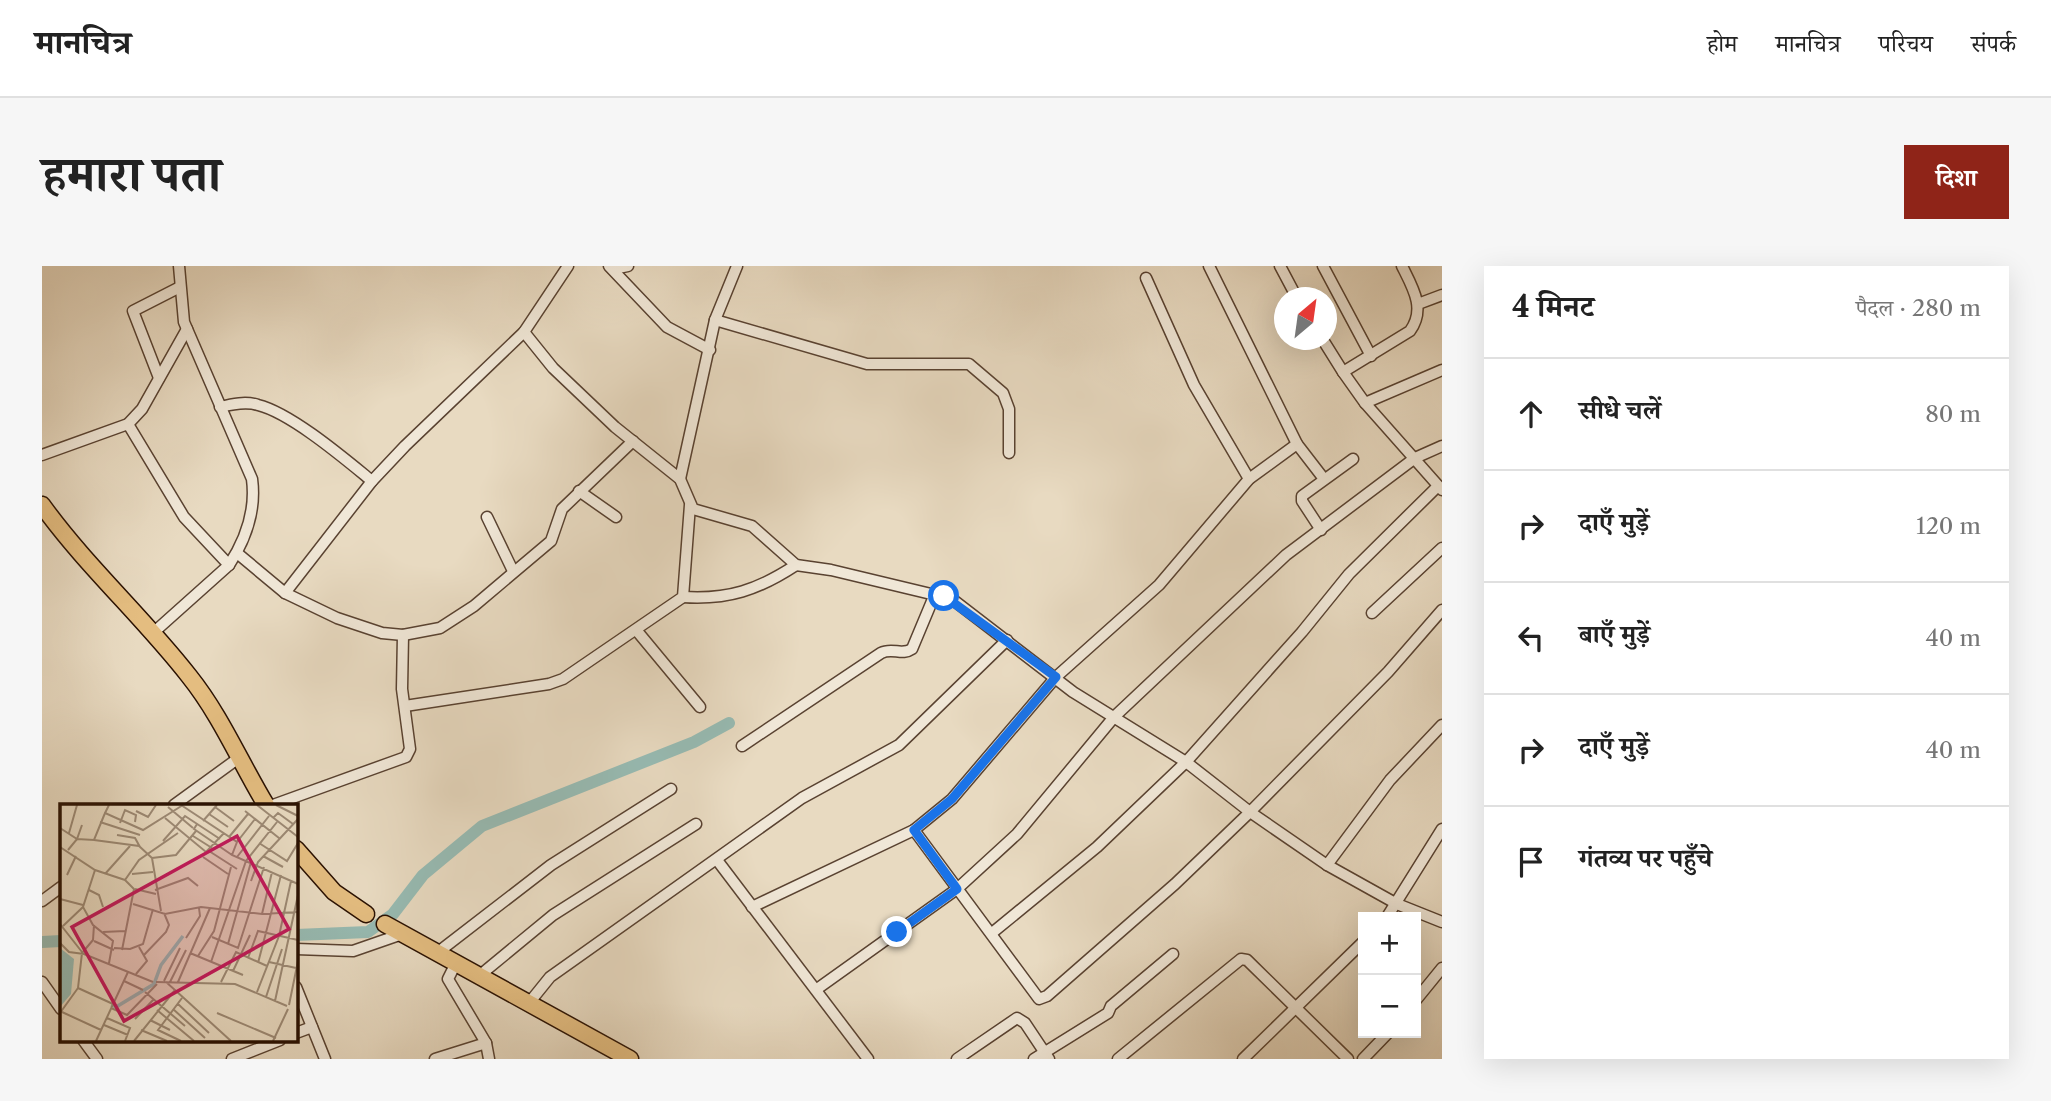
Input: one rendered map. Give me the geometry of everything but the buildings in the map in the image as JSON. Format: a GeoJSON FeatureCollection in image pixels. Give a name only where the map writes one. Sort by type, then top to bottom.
{"type":"FeatureCollection","features":[{"type":"Feature","properties":{"kind":"highway"},"geometry":{"type":"LineString","coordinates":[[42,505],[90,564],[153,633],[211,705],[265,804]]}},
{"type":"Feature","properties":{"kind":"highway"},"geometry":{"type":"LineString","coordinates":[[298,851],[334,892],[366,914]]}},
{"type":"Feature","properties":{"kind":"highway"},"geometry":{"type":"LineString","coordinates":[[385,924],[630,1059]]}},
{"type":"Feature","properties":{"kind":"street"},"geometry":{"type":"LineString","coordinates":[[153,633],[229,565],[237,553],[255,500],[252,479],[187,329],[179,266]]}},
{"type":"Feature","properties":{"kind":"street"},"geometry":{"type":"LineString","coordinates":[[285,593],[372,481],[524,332],[568,266]]}},
{"type":"Feature","properties":{"kind":"street"},"geometry":{"type":"LineString","coordinates":[[611,268],[628,266]]}},
{"type":"Feature","properties":{"kind":"street"},"geometry":{"type":"LineString","coordinates":[[680,479],[715,320],[737,266]]}},
{"type":"Feature","properties":{"kind":"street"},"geometry":{"type":"LineString","coordinates":[[1209,266],[1297,444],[1324,479]]}},
{"type":"Feature","properties":{"kind":"street"},"geometry":{"type":"LineString","coordinates":[[1280,266],[1291,287]]}},
{"type":"Feature","properties":{"kind":"street"},"geometry":{"type":"LineString","coordinates":[[1323,266],[1371,356]]}},
{"type":"Feature","properties":{"kind":"street"},"geometry":{"type":"LineString","coordinates":[[1343,372],[1410,331],[1417,321],[1419,304],[1402,266]]}},
{"type":"Feature","properties":{"kind":"street"},"geometry":{"type":"LineString","coordinates":[[611,268],[667,327],[710,350]]}},
{"type":"Feature","properties":{"kind":"street"},"geometry":{"type":"LineString","coordinates":[[1146,278],[1194,385],[1249,479]]}},
{"type":"Feature","properties":{"kind":"street"},"geometry":{"type":"LineString","coordinates":[[159,378],[133,311],[180,287]]}},
{"type":"Feature","properties":{"kind":"street"},"geometry":{"type":"LineString","coordinates":[[1419,304],[1442,295]]}},
{"type":"Feature","properties":{"kind":"street"},"geometry":{"type":"LineString","coordinates":[[715,320],[867,364],[969,364],[994,382],[1003,393],[1009,409],[1009,453]]}},
{"type":"Feature","properties":{"kind":"street"},"geometry":{"type":"LineString","coordinates":[[42,455],[128,424],[142,409],[187,329]]}},
{"type":"Feature","properties":{"kind":"street"},"geometry":{"type":"LineString","coordinates":[[524,332],[553,368],[633,441],[680,479],[690,505],[683,597]]}},
{"type":"Feature","properties":{"kind":"street"},"geometry":{"type":"LineString","coordinates":[[992,933],[1097,847],[1186,762],[1302,632],[1349,574],[1440,488],[1365,403],[1329,350]]}},
{"type":"Feature","properties":{"kind":"street"},"geometry":{"type":"LineString","coordinates":[[1365,403],[1442,370]]}},
{"type":"Feature","properties":{"kind":"street"},"geometry":{"type":"LineString","coordinates":[[220,407],[235,403],[259,405],[342,456],[372,481]]}},
{"type":"Feature","properties":{"kind":"street"},"geometry":{"type":"LineString","coordinates":[[128,424],[184,517],[229,565]]}},
{"type":"Feature","properties":{"kind":"street"},"geometry":{"type":"LineString","coordinates":[[237,553],[285,593],[337,618],[382,633],[403,635],[440,628],[474,606],[551,541],[562,509],[633,441]]}},
{"type":"Feature","properties":{"kind":"street"},"geometry":{"type":"LineString","coordinates":[[752,907],[914,830],[952,799],[1056,677],[1159,585],[1249,479],[1297,444]]}},
{"type":"Feature","properties":{"kind":"street"},"geometry":{"type":"LineString","coordinates":[[817,989],[957,889],[1017,834],[1114,717],[1286,555],[1415,458],[1442,446]]}},
{"type":"Feature","properties":{"kind":"street"},"geometry":{"type":"LineString","coordinates":[[1321,530],[1302,501],[1302,496],[1353,459]]}},
{"type":"Feature","properties":{"kind":"street"},"geometry":{"type":"LineString","coordinates":[[579,492],[616,517]]}},
{"type":"Feature","properties":{"kind":"street"},"geometry":{"type":"LineString","coordinates":[[690,505],[699,512],[740,520],[752,526],[796,565],[831,570],[952,599],[1056,677],[1186,762],[1250,812],[1327,865],[1397,904],[1442,922]]}},
{"type":"Feature","properties":{"kind":"street"},"geometry":{"type":"LineString","coordinates":[[487,517],[513,571]]}},
{"type":"Feature","properties":{"kind":"street"},"geometry":{"type":"LineString","coordinates":[[1372,613],[1442,548]]}},
{"type":"Feature","properties":{"kind":"street"},"geometry":{"type":"LineString","coordinates":[[405,706],[549,684],[580,669],[683,597],[716,599],[741,594],[796,565]]}},
{"type":"Feature","properties":{"kind":"street"},"geometry":{"type":"LineString","coordinates":[[743,746],[881,653],[890,649],[903,652],[912,649],[935,594]]}},
{"type":"Feature","properties":{"kind":"street"},"geometry":{"type":"LineString","coordinates":[[914,830],[1039,999],[1047,996],[1175,884],[1250,812],[1388,672],[1442,610]]}},
{"type":"Feature","properties":{"kind":"street"},"geometry":{"type":"LineString","coordinates":[[637,631],[700,707]]}},
{"type":"Feature","properties":{"kind":"street"},"geometry":{"type":"LineString","coordinates":[[276,804],[400,761],[410,749],[405,706],[403,635]]}},
{"type":"Feature","properties":{"kind":"street"},"geometry":{"type":"LineString","coordinates":[[529,1003],[550,977],[802,798],[899,745],[1007,640]]}},
{"type":"Feature","properties":{"kind":"street"},"geometry":{"type":"LineString","coordinates":[[1327,865],[1390,780],[1442,725]]}},
{"type":"Feature","properties":{"kind":"street"},"geometry":{"type":"LineString","coordinates":[[181,803],[240,757]]}},
{"type":"Feature","properties":{"kind":"street"},"geometry":{"type":"LineString","coordinates":[[437,953],[551,864],[671,789]]}},
{"type":"Feature","properties":{"kind":"street"},"geometry":{"type":"LineString","coordinates":[[479,976],[553,915],[696,824]]}},
{"type":"Feature","properties":{"kind":"street"},"geometry":{"type":"LineString","coordinates":[[1391,912],[1442,829]]}},
{"type":"Feature","properties":{"kind":"street"},"geometry":{"type":"LineString","coordinates":[[717,860],[868,1059]]}},
{"type":"Feature","properties":{"kind":"street"},"geometry":{"type":"LineString","coordinates":[[42,901],[60,888]]}},
{"type":"Feature","properties":{"kind":"street"},"geometry":{"type":"LineString","coordinates":[[298,949],[354,951],[403,934]]}},
{"type":"Feature","properties":{"kind":"street"},"geometry":{"type":"LineString","coordinates":[[1243,1059],[1358,947]]}},
{"type":"Feature","properties":{"kind":"street"},"geometry":{"type":"LineString","coordinates":[[1034,1059],[1047,1055],[1108,1013],[1111,1006],[1174,954]]}},
{"type":"Feature","properties":{"kind":"street"},"geometry":{"type":"LineString","coordinates":[[1118,1059],[1241,959],[1247,960],[1348,1059]]}},
{"type":"Feature","properties":{"kind":"street"},"geometry":{"type":"LineString","coordinates":[[456,963],[449,979],[486,1043],[489,1059]]}},
{"type":"Feature","properties":{"kind":"street"},"geometry":{"type":"LineString","coordinates":[[1421,994],[1442,968]]}},
{"type":"Feature","properties":{"kind":"street"},"geometry":{"type":"LineString","coordinates":[[42,982],[60,1008]]}},
{"type":"Feature","properties":{"kind":"street"},"geometry":{"type":"LineString","coordinates":[[298,992],[325,1059]]}},
{"type":"Feature","properties":{"kind":"street"},"geometry":{"type":"LineString","coordinates":[[957,1059],[1017,1018],[1025,1023],[1047,1055]]}},
{"type":"Feature","properties":{"kind":"street"},"geometry":{"type":"LineString","coordinates":[[298,1032],[312,1027]]}},
{"type":"Feature","properties":{"kind":"street"},"geometry":{"type":"LineString","coordinates":[[1363,1059],[1383,1038]]}},
{"type":"Feature","properties":{"kind":"street"},"geometry":{"type":"LineString","coordinates":[[84,1042],[97,1059]]}},
{"type":"Feature","properties":{"kind":"street"},"geometry":{"type":"LineString","coordinates":[[232,1059],[275,1042]]}},
{"type":"Feature","properties":{"kind":"street"},"geometry":{"type":"LineString","coordinates":[[435,1059],[486,1043]]}},
{"type":"Feature","properties":{"kind":"waterway"},"geometry":{"type":"LineString","coordinates":[[298,935],[368,932],[393,914],[423,875],[482,826],[694,742],[729,723]]}},
{"type":"Feature","properties":{"kind":"waterway"},"geometry":{"type":"LineString","coordinates":[[42,942],[60,941]]}},
{"type":"Feature","properties":{"kind":"route"},"geometry":{"type":"LineString","coordinates":[[897,932],[957,889],[914,830],[952,799],[1056,677],[952,599],[944,596]]}}]}
